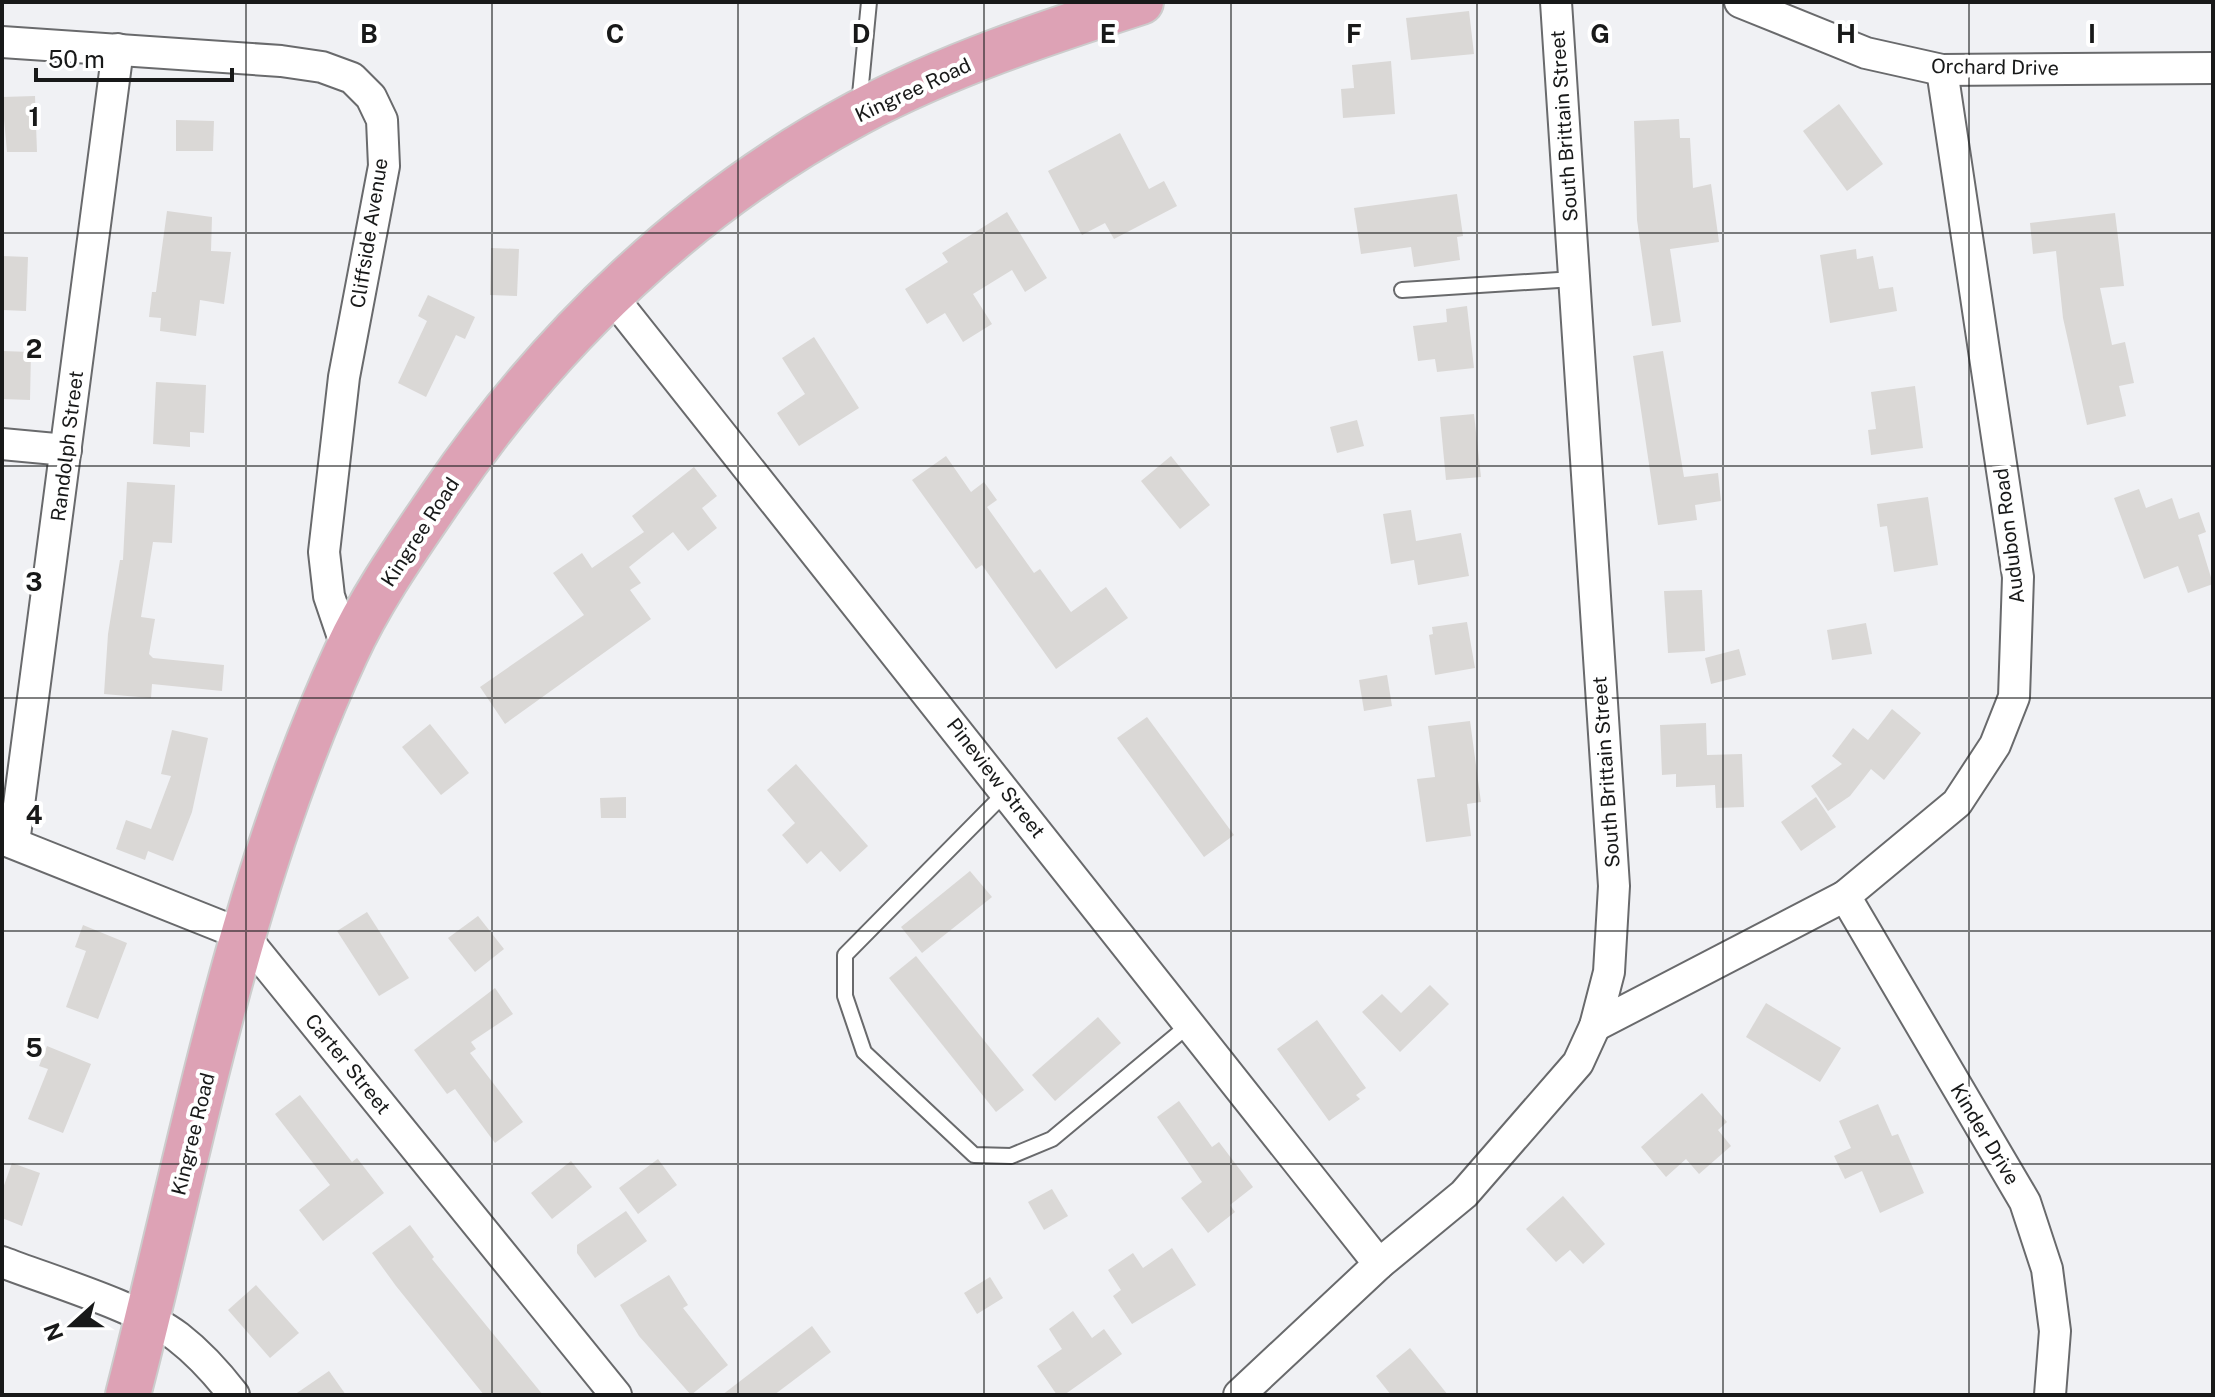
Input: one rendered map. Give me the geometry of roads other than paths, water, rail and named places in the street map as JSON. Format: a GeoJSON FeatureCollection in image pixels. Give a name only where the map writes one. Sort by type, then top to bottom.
{"type":"FeatureCollection","features":[{"type":"Feature","properties":{"kind":"main road","name":"Kingree Road"},"geometry":{"type":"LineString","coordinates":[[128,1395],[243,935],[300,764],[347,649],[410,544],[514,397],[610,294],[709,210],[859,113],[1016,42],[1141,2]]}},
{"type":"Feature","properties":{"kind":"street","name":"South Brittain Street"},"geometry":{"type":"LineString","coordinates":[[1239,1395],[1379,1264],[1464,1194],[1578,1063],[1595,1026],[1609,972],[1614,886],[1556,2]]}},
{"type":"Feature","properties":{"kind":"street","name":"Orchard Drive"},"geometry":{"type":"LineString","coordinates":[[1740,2],[1866,53],[1942,70],[2213,68]]}},
{"type":"Feature","properties":{"kind":"street","name":"Cliffside Avenue"},"geometry":{"type":"LineString","coordinates":[[2,42],[322,67],[352,78],[371,97],[382,120],[384,166],[344,377],[324,552],[329,596],[347,649]]}},
{"type":"Feature","properties":{"kind":"street","name":"Randolph Street"},"geometry":{"type":"LineString","coordinates":[[8,841],[66,450],[118,49]]}},
{"type":"Feature","properties":{"kind":"street","name":"Audubon Road"},"geometry":{"type":"LineString","coordinates":[[1595,1026],[1845,896],[1957,803],[1995,745],[2014,697],[2018,577],[1942,70]]}},
{"type":"Feature","properties":{"kind":"street","name":"Pineview Street"},"geometry":{"type":"LineString","coordinates":[[610,294],[1379,1264]]}},
{"type":"Feature","properties":{"kind":"street"},"geometry":{"type":"LineString","coordinates":[[2,444],[66,450]]}},
{"type":"Feature","properties":{"kind":"street","name":"Carter Street"},"geometry":{"type":"LineString","coordinates":[[8,841],[243,935],[616,1395]]}},
{"type":"Feature","properties":{"kind":"street","name":"Kinder Drive"},"geometry":{"type":"LineString","coordinates":[[1845,896],[2025,1202],[2047,1269],[2053,1315],[2050,1395]]}},
{"type":"Feature","properties":{"kind":"street"},"geometry":{"type":"LineString","coordinates":[[2,1262],[147,1319],[176,1335],[208,1362],[234,1395]]}},
{"type":"Feature","properties":{"kind":"lane"},"geometry":{"type":"LineString","coordinates":[[859,113],[869,2]]}},
{"type":"Feature","properties":{"kind":"lane"},"geometry":{"type":"LineString","coordinates":[[1402,290],[1574,279]]}},
{"type":"Feature","properties":{"kind":"lane"},"geometry":{"type":"LineString","coordinates":[[1007,791],[845,955],[845,996],[864,1052],[974,1155],[1011,1156],[1052,1139],[1190,1024]]}}]}
